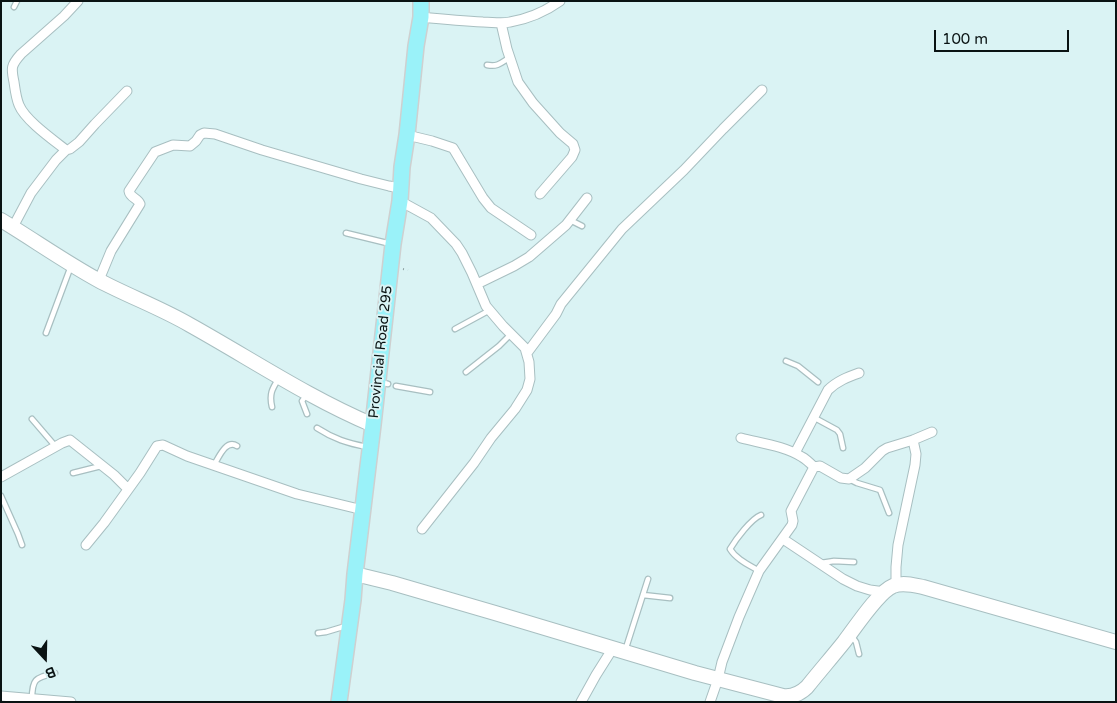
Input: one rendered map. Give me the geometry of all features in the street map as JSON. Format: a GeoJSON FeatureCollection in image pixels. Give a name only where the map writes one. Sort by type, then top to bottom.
{"type":"FeatureCollection","features":[{"type":"Feature","properties":{"kind":"main road","name":"Provincial Road 295"},"geometry":{"type":"LineString","coordinates":[[340,702],[373,425],[383,383],[392,244],[400,194],[416,46],[421,17],[421,1]]}},
{"type":"Feature","properties":{"kind":"street"},"geometry":{"type":"LineString","coordinates":[[66,150],[24,115],[18,104],[12,66],[21,54],[78,1]]}},
{"type":"Feature","properties":{"kind":"street"},"geometry":{"type":"LineString","coordinates":[[421,17],[460,21],[511,22],[530,16],[560,1]]}},
{"type":"Feature","properties":{"kind":"street"},"geometry":{"type":"LineString","coordinates":[[500,23],[518,82],[533,103],[573,144],[575,150],[572,157],[540,194]]}},
{"type":"Feature","properties":{"kind":"street"},"geometry":{"type":"LineString","coordinates":[[527,353],[556,314],[561,304],[622,229],[684,170],[762,90]]}},
{"type":"Feature","properties":{"kind":"street"},"geometry":{"type":"LineString","coordinates":[[127,91],[79,142],[66,150],[56,160],[7,224],[99,280],[189,324],[307,393],[344,413],[373,425]]}},
{"type":"Feature","properties":{"kind":"street"},"geometry":{"type":"LineString","coordinates":[[99,280],[111,251],[140,204],[130,196],[129,191],[142,170],[155,152],[173,145],[190,146],[204,132],[361,180],[388,186],[400,194],[431,218],[462,253],[486,306],[525,348],[529,362],[530,379],[527,390],[515,409],[422,529]]}},
{"type":"Feature","properties":{"kind":"street"},"geometry":{"type":"LineString","coordinates":[[407,134],[452,148],[491,208],[531,235]]}},
{"type":"Feature","properties":{"kind":"street"},"geometry":{"type":"LineString","coordinates":[[477,284],[529,257],[570,220],[587,198]]}},
{"type":"Feature","properties":{"kind":"street"},"geometry":{"type":"LineString","coordinates":[[795,454],[826,388],[859,373]]}},
{"type":"Feature","properties":{"kind":"street"},"geometry":{"type":"LineString","coordinates":[[742,438],[775,446],[802,457],[814,467],[820,466],[841,478],[849,479],[865,468],[887,448],[932,432]]}},
{"type":"Feature","properties":{"kind":"street"},"geometry":{"type":"LineString","coordinates":[[1,478],[70,440],[114,475],[128,489]]}},
{"type":"Feature","properties":{"kind":"street"},"geometry":{"type":"LineString","coordinates":[[891,589],[898,545],[915,466],[916,454],[913,440]]}},
{"type":"Feature","properties":{"kind":"street"},"geometry":{"type":"LineString","coordinates":[[86,546],[140,473],[157,446],[163,445],[187,456],[297,494],[363,510]]}},
{"type":"Feature","properties":{"kind":"street"},"geometry":{"type":"LineString","coordinates":[[710,702],[739,616],[759,571],[792,524],[791,511],[814,467]]}},
{"type":"Feature","properties":{"kind":"street"},"geometry":{"type":"LineString","coordinates":[[783,539],[843,579],[857,586],[891,589]]}},
{"type":"Feature","properties":{"kind":"street"},"geometry":{"type":"LineString","coordinates":[[355,574],[392,583],[792,699],[807,687],[876,600],[891,589],[904,584],[923,587],[1116,642]]}},
{"type":"Feature","properties":{"kind":"street"},"geometry":{"type":"LineString","coordinates":[[581,702],[596,675],[619,650]]}},
{"type":"Feature","properties":{"kind":"street"},"geometry":{"type":"LineString","coordinates":[[1,696],[71,702]]}},
{"type":"Feature","properties":{"kind":"lane"},"geometry":{"type":"LineString","coordinates":[[14,7],[17,1]]}},
{"type":"Feature","properties":{"kind":"lane"},"geometry":{"type":"LineString","coordinates":[[487,65],[499,65],[510,57]]}},
{"type":"Feature","properties":{"kind":"lane"},"geometry":{"type":"LineString","coordinates":[[570,220],[582,226]]}},
{"type":"Feature","properties":{"kind":"lane"},"geometry":{"type":"LineString","coordinates":[[346,233],[392,244]]}},
{"type":"Feature","properties":{"kind":"lane"},"geometry":{"type":"LineString","coordinates":[[46,333],[72,265]]}},
{"type":"Feature","properties":{"kind":"lane"},"geometry":{"type":"LineString","coordinates":[[455,329],[490,310]]}},
{"type":"Feature","properties":{"kind":"lane"},"geometry":{"type":"LineString","coordinates":[[466,372],[511,334]]}},
{"type":"Feature","properties":{"kind":"lane"},"geometry":{"type":"LineString","coordinates":[[786,361],[798,366],[818,382]]}},
{"type":"Feature","properties":{"kind":"lane"},"geometry":{"type":"LineString","coordinates":[[272,407],[270,399],[272,389],[279,377]]}},
{"type":"Feature","properties":{"kind":"lane"},"geometry":{"type":"LineString","coordinates":[[396,386],[430,392]]}},
{"type":"Feature","properties":{"kind":"lane"},"geometry":{"type":"LineString","coordinates":[[307,393],[302,402],[307,414]]}},
{"type":"Feature","properties":{"kind":"lane"},"geometry":{"type":"LineString","coordinates":[[813,417],[837,430],[840,434],[843,448]]}},
{"type":"Feature","properties":{"kind":"lane"},"geometry":{"type":"LineString","coordinates":[[32,419],[56,447]]}},
{"type":"Feature","properties":{"kind":"lane"},"geometry":{"type":"LineString","coordinates":[[316,428],[344,442],[370,448]]}},
{"type":"Feature","properties":{"kind":"lane"},"geometry":{"type":"LineString","coordinates":[[214,465],[222,452],[230,444],[233,443],[237,446]]}},
{"type":"Feature","properties":{"kind":"lane"},"geometry":{"type":"LineString","coordinates":[[73,473],[103,466]]}},
{"type":"Feature","properties":{"kind":"lane"},"geometry":{"type":"LineString","coordinates":[[849,479],[880,490],[889,513]]}},
{"type":"Feature","properties":{"kind":"lane"},"geometry":{"type":"LineString","coordinates":[[1,496],[22,545]]}},
{"type":"Feature","properties":{"kind":"lane"},"geometry":{"type":"LineString","coordinates":[[759,571],[730,550],[734,542],[761,515]]}},
{"type":"Feature","properties":{"kind":"lane"},"geometry":{"type":"LineString","coordinates":[[820,564],[834,561],[854,562]]}},
{"type":"Feature","properties":{"kind":"lane"},"geometry":{"type":"LineString","coordinates":[[619,650],[648,579]]}},
{"type":"Feature","properties":{"kind":"lane"},"geometry":{"type":"LineString","coordinates":[[643,595],[670,598]]}},
{"type":"Feature","properties":{"kind":"lane"},"geometry":{"type":"LineString","coordinates":[[318,633],[350,625]]}},
{"type":"Feature","properties":{"kind":"lane"},"geometry":{"type":"LineString","coordinates":[[850,634],[856,642],[859,654]]}},
{"type":"Feature","properties":{"kind":"lane"},"geometry":{"type":"LineString","coordinates":[[32,699],[34,682],[40,677],[55,673]]}}]}
